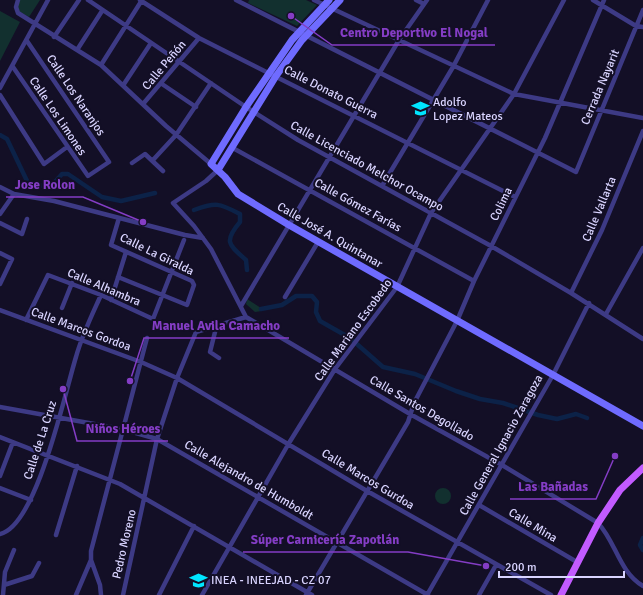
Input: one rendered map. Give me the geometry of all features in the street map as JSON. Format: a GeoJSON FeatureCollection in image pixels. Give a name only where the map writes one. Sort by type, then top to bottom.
{"type":"FeatureCollection","features":[{"type":"Feature","properties":{"kind":"main road"},"geometry":{"type":"LineString","coordinates":[[562,595],[577,562],[598,523],[620,490],[643,468]]}},
{"type":"Feature","properties":{"kind":"street","name":"Calle José A. Quintanar"},"geometry":{"type":"LineString","coordinates":[[18,0],[16,7],[18,13],[54,37],[101,65],[124,84],[176,135],[218,170],[238,194],[318,242],[643,426]]}},
{"type":"Feature","properties":{"kind":"street"},"geometry":{"type":"LineString","coordinates":[[0,88],[13,67],[48,0]]}},
{"type":"Feature","properties":{"kind":"street"},"geometry":{"type":"LineString","coordinates":[[54,37],[79,0]]}},
{"type":"Feature","properties":{"kind":"street","name":"Calle Licenciado Melchor Ocampo"},"geometry":{"type":"LineString","coordinates":[[88,0],[102,11],[253,112],[329,158],[491,246],[606,314],[643,339]]}},
{"type":"Feature","properties":{"kind":"street"},"geometry":{"type":"LineString","coordinates":[[101,65],[141,0]]}},
{"type":"Feature","properties":{"kind":"street","name":"Calle Donato Guerra"},"geometry":{"type":"LineString","coordinates":[[141,0],[200,38],[515,197]]}},
{"type":"Feature","properties":{"kind":"street"},"geometry":{"type":"LineString","coordinates":[[236,0],[537,153]]}},
{"type":"Feature","properties":{"kind":"street"},"geometry":{"type":"LineString","coordinates":[[314,0],[327,2],[332,8],[453,67],[514,94],[643,118]]}},
{"type":"Feature","properties":{"kind":"street"},"geometry":{"type":"LineString","coordinates":[[211,164],[246,107],[306,36],[340,0]]}},
{"type":"Feature","properties":{"kind":"street"},"geometry":{"type":"LineString","coordinates":[[241,306],[379,73],[425,2],[416,0]]}},
{"type":"Feature","properties":{"kind":"street"},"geometry":{"type":"LineString","coordinates":[[382,186],[453,67],[488,0]]}},
{"type":"Feature","properties":{"kind":"street","name":"Calle Mariano Escobedo"},"geometry":{"type":"LineString","coordinates":[[202,595],[289,443],[335,369],[397,287],[431,213],[488,129],[514,94],[564,0]]}},
{"type":"Feature","properties":{"kind":"street"},"geometry":{"type":"LineString","coordinates":[[593,0],[603,2],[636,26],[643,27]]}},
{"type":"Feature","properties":{"kind":"street"},"geometry":{"type":"LineString","coordinates":[[246,317],[227,277],[203,238],[173,203],[206,181],[218,170],[253,112],[298,31],[327,2]]}},
{"type":"Feature","properties":{"kind":"street","name":"Colima"},"geometry":{"type":"LineString","coordinates":[[309,594],[337,542],[404,428],[414,403],[457,321],[474,281],[537,153],[603,2]]}},
{"type":"Feature","properties":{"kind":"street","name":"Cerrada Nayarit"},"geometry":{"type":"LineString","coordinates":[[537,153],[576,172],[643,10]]}},
{"type":"Feature","properties":{"kind":"street"},"geometry":{"type":"LineString","coordinates":[[77,50],[102,11]]}},
{"type":"Feature","properties":{"kind":"street","name":"Calle Peñón"},"geometry":{"type":"LineString","coordinates":[[144,104],[200,38]]}},
{"type":"Feature","properties":{"kind":"street","name":"Calle Los Naranjos"},"geometry":{"type":"LineString","coordinates":[[27,40],[109,162],[88,176]]}},
{"type":"Feature","properties":{"kind":"street"},"geometry":{"type":"LineString","coordinates":[[124,84],[151,43]]}},
{"type":"Feature","properties":{"kind":"street","name":"Calle Los Limones"},"geometry":{"type":"LineString","coordinates":[[13,67],[88,176]]}},
{"type":"Feature","properties":{"kind":"street"},"geometry":{"type":"LineString","coordinates":[[153,160],[176,135],[211,83]]}},
{"type":"Feature","properties":{"kind":"street"},"geometry":{"type":"LineString","coordinates":[[162,84],[196,107]]}},
{"type":"Feature","properties":{"kind":"street"},"geometry":{"type":"LineString","coordinates":[[0,96],[44,164],[67,147]]}},
{"type":"Feature","properties":{"kind":"street","name":"Calle Vallarta"},"geometry":{"type":"LineString","coordinates":[[571,293],[602,230],[643,131]]}},
{"type":"Feature","properties":{"kind":"street","name":"Calle Gómez Farías"},"geometry":{"type":"LineString","coordinates":[[232,147],[474,281]]}},
{"type":"Feature","properties":{"kind":"street"},"geometry":{"type":"LineString","coordinates":[[132,163],[145,154],[163,171]]}},
{"type":"Feature","properties":{"kind":"street"},"geometry":{"type":"LineString","coordinates":[[0,187],[14,194],[54,201],[185,236],[203,238]]}},
{"type":"Feature","properties":{"kind":"street"},"geometry":{"type":"LineString","coordinates":[[0,214],[14,194]]}},
{"type":"Feature","properties":{"kind":"street","name":"Calle La Giralda"},"geometry":{"type":"LineString","coordinates":[[119,218],[111,245],[192,281],[194,284],[187,305],[162,295]]}},
{"type":"Feature","properties":{"kind":"street"},"geometry":{"type":"LineString","coordinates":[[0,223],[22,234],[27,219]]}},
{"type":"Feature","properties":{"kind":"street"},"geometry":{"type":"LineString","coordinates":[[118,277],[162,295],[184,240]]}},
{"type":"Feature","properties":{"kind":"street"},"geometry":{"type":"LineString","coordinates":[[285,297],[318,242]]}},
{"type":"Feature","properties":{"kind":"street"},"geometry":{"type":"LineString","coordinates":[[606,314],[643,248]]}},
{"type":"Feature","properties":{"kind":"street"},"geometry":{"type":"LineString","coordinates":[[111,300],[126,252]]}},
{"type":"Feature","properties":{"kind":"street"},"geometry":{"type":"LineString","coordinates":[[0,253],[12,259],[0,282]]}},
{"type":"Feature","properties":{"kind":"street","name":"Calle Alhambra"},"geometry":{"type":"LineString","coordinates":[[26,320],[48,275],[101,295],[153,319],[162,295]]}},
{"type":"Feature","properties":{"kind":"street"},"geometry":{"type":"LineString","coordinates":[[62,308],[72,283]]}},
{"type":"Feature","properties":{"kind":"street","name":"Calle de La Cruz"},"geometry":{"type":"LineString","coordinates":[[0,534],[11,529],[18,522],[31,500],[48,455],[81,339],[101,295]]}},
{"type":"Feature","properties":{"kind":"street","name":"Calle General Ignacio Zaragoza"},"geometry":{"type":"LineString","coordinates":[[428,595],[529,418],[588,304]]}},
{"type":"Feature","properties":{"kind":"street","name":"Calle Marcos Gordoa"},"geometry":{"type":"LineString","coordinates":[[0,310],[141,362],[176,378]]}},
{"type":"Feature","properties":{"kind":"street","name":"Pedro Moreno"},"geometry":{"type":"LineString","coordinates":[[123,595],[157,439],[176,378],[196,332],[217,324],[246,317]]}},
{"type":"Feature","properties":{"kind":"street","name":"Calle Santos Degollado"},"geometry":{"type":"LineString","coordinates":[[246,317],[410,414],[502,465],[598,523],[607,534],[624,568],[636,582],[643,586]]}},
{"type":"Feature","properties":{"kind":"street"},"geometry":{"type":"LineString","coordinates":[[217,324],[210,352],[219,358]]}},
{"type":"Feature","properties":{"kind":"street"},"geometry":{"type":"LineString","coordinates":[[101,595],[100,585],[91,560],[91,551],[147,338]]}},
{"type":"Feature","properties":{"kind":"street","name":"Calle Marcos Gurdoa"},"geometry":{"type":"LineString","coordinates":[[176,378],[289,443],[367,491],[551,595]]}},
{"type":"Feature","properties":{"kind":"street","name":"Calle Alejandro de Humboldt"},"geometry":{"type":"LineString","coordinates":[[0,407],[59,416],[122,429],[157,439],[428,595]]}},
{"type":"Feature","properties":{"kind":"street"},"geometry":{"type":"LineString","coordinates":[[0,437],[110,479],[194,526],[309,594]]}},
{"type":"Feature","properties":{"kind":"street"},"geometry":{"type":"LineString","coordinates":[[0,476],[12,442]]}},
{"type":"Feature","properties":{"kind":"street"},"geometry":{"type":"LineString","coordinates":[[56,535],[77,466]]}},
{"type":"Feature","properties":{"kind":"street"},"geometry":{"type":"LineString","coordinates":[[0,488],[31,500]]}},
{"type":"Feature","properties":{"kind":"street","name":"Calle Mina"},"geometry":{"type":"LineString","coordinates":[[479,505],[577,562]]}},
{"type":"Feature","properties":{"kind":"street"},"geometry":{"type":"LineString","coordinates":[[159,595],[194,526]]}},
{"type":"Feature","properties":{"kind":"street"},"geometry":{"type":"LineString","coordinates":[[3,595],[5,572],[14,550]]}},
{"type":"Feature","properties":{"kind":"street"},"geometry":{"type":"LineString","coordinates":[[76,595],[91,560]]}},
{"type":"Feature","properties":{"kind":"street"},"geometry":{"type":"LineString","coordinates":[[4,585],[32,576],[39,563]]}},
{"type":"Feature","properties":{"kind":"street"},"geometry":{"type":"LineString","coordinates":[[479,595],[496,565]]}},
{"type":"Feature","properties":{"kind":"green space"},"geometry":{"type":"Polygon","coordinates":[[[18,0],[40,0],[29,17],[16,10],[18,0]]]}},
{"type":"Feature","properties":{"kind":"green space"},"geometry":{"type":"Polygon","coordinates":[[[249,0],[306,0],[317,5],[297,26],[248,3],[249,0]]]}},
{"type":"Feature","properties":{"kind":"green space"},"geometry":{"type":"Polygon","coordinates":[[[0,11],[20,22],[0,61],[0,11]]]}},
{"type":"Feature","properties":{"kind":"green space"},"geometry":{"type":"Polygon","coordinates":[[[247,299],[261,308],[262,311],[255,312],[246,304],[247,299]]]}},
{"type":"Feature","properties":{"kind":"green space"},"geometry":{"type":"Polygon","coordinates":[[[440,488],[446,488],[451,493],[449,502],[446,504],[440,504],[435,499],[435,493],[440,488]]]}},
{"type":"Feature","properties":{"kind":"waterway"},"geometry":{"type":"LineString","coordinates":[[0,135],[7,139],[28,183],[35,187],[54,183],[62,174],[68,174],[102,197],[121,201],[155,193]]}},
{"type":"Feature","properties":{"kind":"waterway"},"geometry":{"type":"LineString","coordinates":[[194,210],[217,205],[240,214],[240,222],[231,234],[230,243],[232,247],[246,260],[247,270]]}},
{"type":"Feature","properties":{"kind":"waterway"},"geometry":{"type":"LineString","coordinates":[[261,309],[282,305],[296,296],[312,296],[317,302],[316,312],[320,321],[350,338],[383,367],[415,374],[456,391],[480,399],[503,403],[538,415],[557,419],[576,414],[587,418]]}},
{"type":"Feature","properties":{"kind":"waterway"},"geometry":{"type":"LineString","coordinates":[[643,538],[640,545],[643,550]]}},
{"type":"Feature","properties":{"kind":"place","name":"Centro Deportivo El Nogal"},"geometry":{"type":"Point","coordinates":[291,16]}},
{"type":"Feature","properties":{"kind":"place","name":"Adolfo Lopez Mateos"},"geometry":{"type":"Point","coordinates":[420,109]}},
{"type":"Feature","properties":{"kind":"place","name":"Jose Rolon"},"geometry":{"type":"Point","coordinates":[143,222]}},
{"type":"Feature","properties":{"kind":"place","name":"Manuel Avila Camacho"},"geometry":{"type":"Point","coordinates":[130,381]}},
{"type":"Feature","properties":{"kind":"place","name":"Niños Héroes"},"geometry":{"type":"Point","coordinates":[63,389]}},
{"type":"Feature","properties":{"kind":"place","name":"Las Bañadas"},"geometry":{"type":"Point","coordinates":[615,456]}},
{"type":"Feature","properties":{"kind":"place","name":"Súper Carnicería Zapotlán"},"geometry":{"type":"Point","coordinates":[486,566]}},
{"type":"Feature","properties":{"kind":"place","name":"INEA - INEEJAD - CZ 07"},"geometry":{"type":"Point","coordinates":[198,580]}}]}
